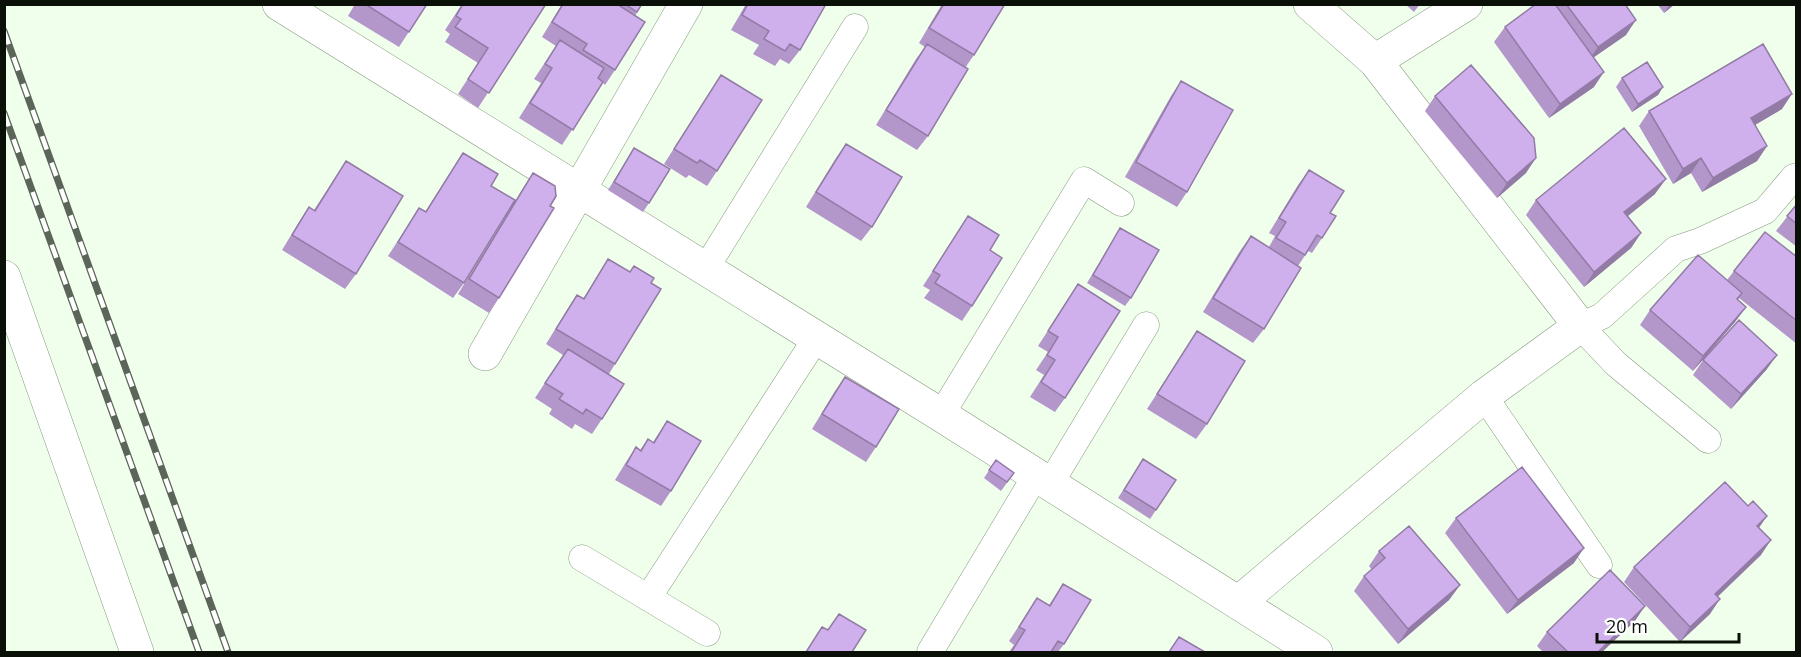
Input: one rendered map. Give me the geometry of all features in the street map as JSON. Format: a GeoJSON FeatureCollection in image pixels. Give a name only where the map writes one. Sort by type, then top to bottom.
{"type":"FeatureCollection","features":[{"type":"Feature","properties":{"kind":"street"},"geometry":{"type":"LineString","coordinates":[[279,4],[817,337],[1316,652]]}},
{"type":"Feature","properties":{"kind":"street"},"geometry":{"type":"LineString","coordinates":[[485,354],[686,4]]}},
{"type":"Feature","properties":{"kind":"street"},"geometry":{"type":"LineString","coordinates":[[1238,603],[1484,396],[1580,326],[1375,61],[1310,4]]}},
{"type":"Feature","properties":{"kind":"street"},"geometry":{"type":"LineString","coordinates":[[1375,61],[1466,4]]}},
{"type":"Feature","properties":{"kind":"street"},"geometry":{"type":"LineString","coordinates":[[4,277],[137,652]]}},
{"type":"Feature","properties":{"kind":"lane"},"geometry":{"type":"LineString","coordinates":[[706,268],[855,27]]}},
{"type":"Feature","properties":{"kind":"lane"},"geometry":{"type":"LineString","coordinates":[[1708,440],[1616,364],[1580,326],[1602,316],[1676,249],[1700,241],[1765,211],[1794,177]]}},
{"type":"Feature","properties":{"kind":"lane"},"geometry":{"type":"LineString","coordinates":[[941,415],[1084,180],[1120,202]]}},
{"type":"Feature","properties":{"kind":"lane"},"geometry":{"type":"LineString","coordinates":[[930,652],[1146,325]]}},
{"type":"Feature","properties":{"kind":"lane"},"geometry":{"type":"LineString","coordinates":[[648,597],[817,337]]}},
{"type":"Feature","properties":{"kind":"lane"},"geometry":{"type":"LineString","coordinates":[[1484,396],[1599,565]]}},
{"type":"Feature","properties":{"kind":"lane"},"geometry":{"type":"LineString","coordinates":[[582,558],[707,633]]}},
{"type":"Feature","properties":{"kind":"building"},"geometry":{"type":"Polygon","coordinates":[[[365,4],[427,4],[409,32],[365,4]]]}},
{"type":"Feature","properties":{"kind":"building"},"geometry":{"type":"Polygon","coordinates":[[[463,4],[546,4],[489,93],[468,79],[488,48],[455,27],[461,19],[456,16],[463,4]]]}},
{"type":"Feature","properties":{"kind":"building"},"geometry":{"type":"Polygon","coordinates":[[[563,4],[617,4],[645,22],[615,70],[583,50],[587,44],[552,22],[563,4]]]}},
{"type":"Feature","properties":{"kind":"building"},"geometry":{"type":"Polygon","coordinates":[[[625,4],[642,4],[637,12],[625,4]]]}},
{"type":"Feature","properties":{"kind":"building"},"geometry":{"type":"Polygon","coordinates":[[[748,4],[826,4],[800,50],[790,44],[785,51],[764,39],[769,31],[742,15],[748,4]]]}},
{"type":"Feature","properties":{"kind":"building"},"geometry":{"type":"Polygon","coordinates":[[[944,4],[1005,4],[974,55],[929,28],[944,4]]]}},
{"type":"Feature","properties":{"kind":"building"},"geometry":{"type":"Polygon","coordinates":[[[1536,4],[1555,4],[1604,72],[1560,104],[1505,27],[1536,4]]]}},
{"type":"Feature","properties":{"kind":"building"},"geometry":{"type":"Polygon","coordinates":[[[1566,4],[1625,4],[1636,20],[1598,47],[1566,4]]]}},
{"type":"Feature","properties":{"kind":"building"},"geometry":{"type":"Polygon","coordinates":[[[560,40],[604,68],[598,78],[603,82],[573,130],[530,103],[552,68],[545,64],[560,40]]]}},
{"type":"Feature","properties":{"kind":"building"},"geometry":{"type":"Polygon","coordinates":[[[927,44],[968,69],[928,136],[886,110],[927,44]]]}},
{"type":"Feature","properties":{"kind":"building"},"geometry":{"type":"Polygon","coordinates":[[[1763,44],[1792,94],[1751,118],[1767,146],[1713,178],[1701,158],[1683,169],[1649,111],[1763,44]]]}},
{"type":"Feature","properties":{"kind":"building"},"geometry":{"type":"Polygon","coordinates":[[[1647,62],[1663,87],[1638,104],[1622,78],[1647,62]]]}},
{"type":"Feature","properties":{"kind":"building"},"geometry":{"type":"Polygon","coordinates":[[[1471,65],[1534,138],[1536,158],[1507,183],[1435,96],[1471,65]]]}},
{"type":"Feature","properties":{"kind":"building"},"geometry":{"type":"Polygon","coordinates":[[[721,75],[762,100],[717,171],[700,160],[697,163],[674,149],[721,75]]]}},
{"type":"Feature","properties":{"kind":"building"},"geometry":{"type":"Polygon","coordinates":[[[1181,81],[1233,110],[1187,192],[1136,162],[1181,81]]]}},
{"type":"Feature","properties":{"kind":"building"},"geometry":{"type":"Polygon","coordinates":[[[1624,128],[1666,179],[1624,212],[1641,233],[1594,272],[1536,200],[1624,128]]]}},
{"type":"Feature","properties":{"kind":"building"},"geometry":{"type":"Polygon","coordinates":[[[846,144],[902,177],[872,227],[816,192],[846,144]]]}},
{"type":"Feature","properties":{"kind":"building"},"geometry":{"type":"Polygon","coordinates":[[[634,148],[670,169],[649,203],[614,182],[634,148]]]}},
{"type":"Feature","properties":{"kind":"building"},"geometry":{"type":"Polygon","coordinates":[[[463,153],[498,174],[491,186],[515,200],[464,283],[398,242],[419,208],[426,212],[463,153]]]}},
{"type":"Feature","properties":{"kind":"building"},"geometry":{"type":"Polygon","coordinates":[[[346,161],[403,196],[356,274],[292,235],[309,207],[315,211],[346,161]]]}},
{"type":"Feature","properties":{"kind":"building"},"geometry":{"type":"Polygon","coordinates":[[[1309,170],[1344,191],[1330,213],[1336,216],[1322,238],[1317,235],[1305,255],[1276,238],[1286,222],[1279,218],[1309,170]]]}},
{"type":"Feature","properties":{"kind":"building"},"geometry":{"type":"Polygon","coordinates":[[[533,173],[555,186],[556,196],[550,206],[554,208],[499,298],[469,279],[533,173]]]}},
{"type":"Feature","properties":{"kind":"building"},"geometry":{"type":"Polygon","coordinates":[[[1797,204],[1797,224],[1787,216],[1797,204]]]}},
{"type":"Feature","properties":{"kind":"building"},"geometry":{"type":"Polygon","coordinates":[[[968,216],[999,235],[990,250],[1002,258],[972,306],[935,283],[940,275],[933,271],[968,216]]]}},
{"type":"Feature","properties":{"kind":"building"},"geometry":{"type":"Polygon","coordinates":[[[1120,228],[1159,250],[1131,298],[1093,275],[1120,228]]]}},
{"type":"Feature","properties":{"kind":"building"},"geometry":{"type":"Polygon","coordinates":[[[1765,232],[1797,257],[1797,321],[1734,271],[1765,232]]]}},
{"type":"Feature","properties":{"kind":"building"},"geometry":{"type":"Polygon","coordinates":[[[1251,236],[1301,268],[1264,329],[1213,298],[1251,236]]]}},
{"type":"Feature","properties":{"kind":"building"},"geometry":{"type":"Polygon","coordinates":[[[1698,255],[1742,293],[1737,299],[1746,307],[1703,356],[1650,310],[1698,255]]]}},
{"type":"Feature","properties":{"kind":"building"},"geometry":{"type":"Polygon","coordinates":[[[608,259],[630,272],[634,266],[654,278],[651,283],[661,289],[615,364],[556,329],[577,295],[584,299],[608,259]]]}},
{"type":"Feature","properties":{"kind":"building"},"geometry":{"type":"Polygon","coordinates":[[[1078,284],[1120,311],[1065,398],[1041,382],[1055,360],[1047,355],[1058,337],[1048,331],[1078,284]]]}},
{"type":"Feature","properties":{"kind":"building"},"geometry":{"type":"Polygon","coordinates":[[[1739,320],[1777,355],[1741,394],[1703,360],[1739,320]]]}},
{"type":"Feature","properties":{"kind":"building"},"geometry":{"type":"Polygon","coordinates":[[[1197,331],[1245,361],[1207,424],[1157,394],[1197,331]]]}},
{"type":"Feature","properties":{"kind":"building"},"geometry":{"type":"Polygon","coordinates":[[[568,349],[624,384],[602,419],[586,409],[583,414],[559,399],[563,394],[545,383],[568,349]]]}},
{"type":"Feature","properties":{"kind":"building"},"geometry":{"type":"Polygon","coordinates":[[[845,377],[899,409],[876,447],[822,414],[845,377]]]}},
{"type":"Feature","properties":{"kind":"building"},"geometry":{"type":"Polygon","coordinates":[[[667,421],[701,441],[671,491],[626,465],[636,447],[641,451],[648,439],[654,443],[667,421]]]}},
{"type":"Feature","properties":{"kind":"building"},"geometry":{"type":"Polygon","coordinates":[[[1143,459],[1176,480],[1156,510],[1124,490],[1143,459]]]}},
{"type":"Feature","properties":{"kind":"building"},"geometry":{"type":"Polygon","coordinates":[[[996,460],[1014,473],[1007,482],[989,470],[996,460]]]}},
{"type":"Feature","properties":{"kind":"building"},"geometry":{"type":"Polygon","coordinates":[[[1522,467],[1584,548],[1518,600],[1456,518],[1522,467]]]}},
{"type":"Feature","properties":{"kind":"building"},"geometry":{"type":"Polygon","coordinates":[[[1725,482],[1748,506],[1753,501],[1767,516],[1757,526],[1771,540],[1715,594],[1720,599],[1690,627],[1634,567],[1725,482]]]}},
{"type":"Feature","properties":{"kind":"building"},"geometry":{"type":"Polygon","coordinates":[[[1409,526],[1460,585],[1408,629],[1364,576],[1385,558],[1379,551],[1409,526]]]}},
{"type":"Feature","properties":{"kind":"building"},"geometry":{"type":"Polygon","coordinates":[[[1610,570],[1645,606],[1598,652],[1568,652],[1547,632],[1610,570]]]}},
{"type":"Feature","properties":{"kind":"building"},"geometry":{"type":"Polygon","coordinates":[[[1063,584],[1091,600],[1064,644],[1058,641],[1051,652],[1012,651],[1025,630],[1019,627],[1037,598],[1050,606],[1063,584]]]}},
{"type":"Feature","properties":{"kind":"building"},"geometry":{"type":"Polygon","coordinates":[[[839,614],[866,630],[852,652],[806,652],[822,627],[828,630],[839,614]]]}},
{"type":"Feature","properties":{"kind":"building"},"geometry":{"type":"Polygon","coordinates":[[[1179,637],[1205,652],[1169,652],[1179,637]]]}},
{"type":"Feature","properties":{"kind":"railway"},"geometry":{"type":"LineString","coordinates":[[4,31],[228,652]]}},
{"type":"Feature","properties":{"kind":"railway"},"geometry":{"type":"LineString","coordinates":[[4,113],[199,652]]}}]}
